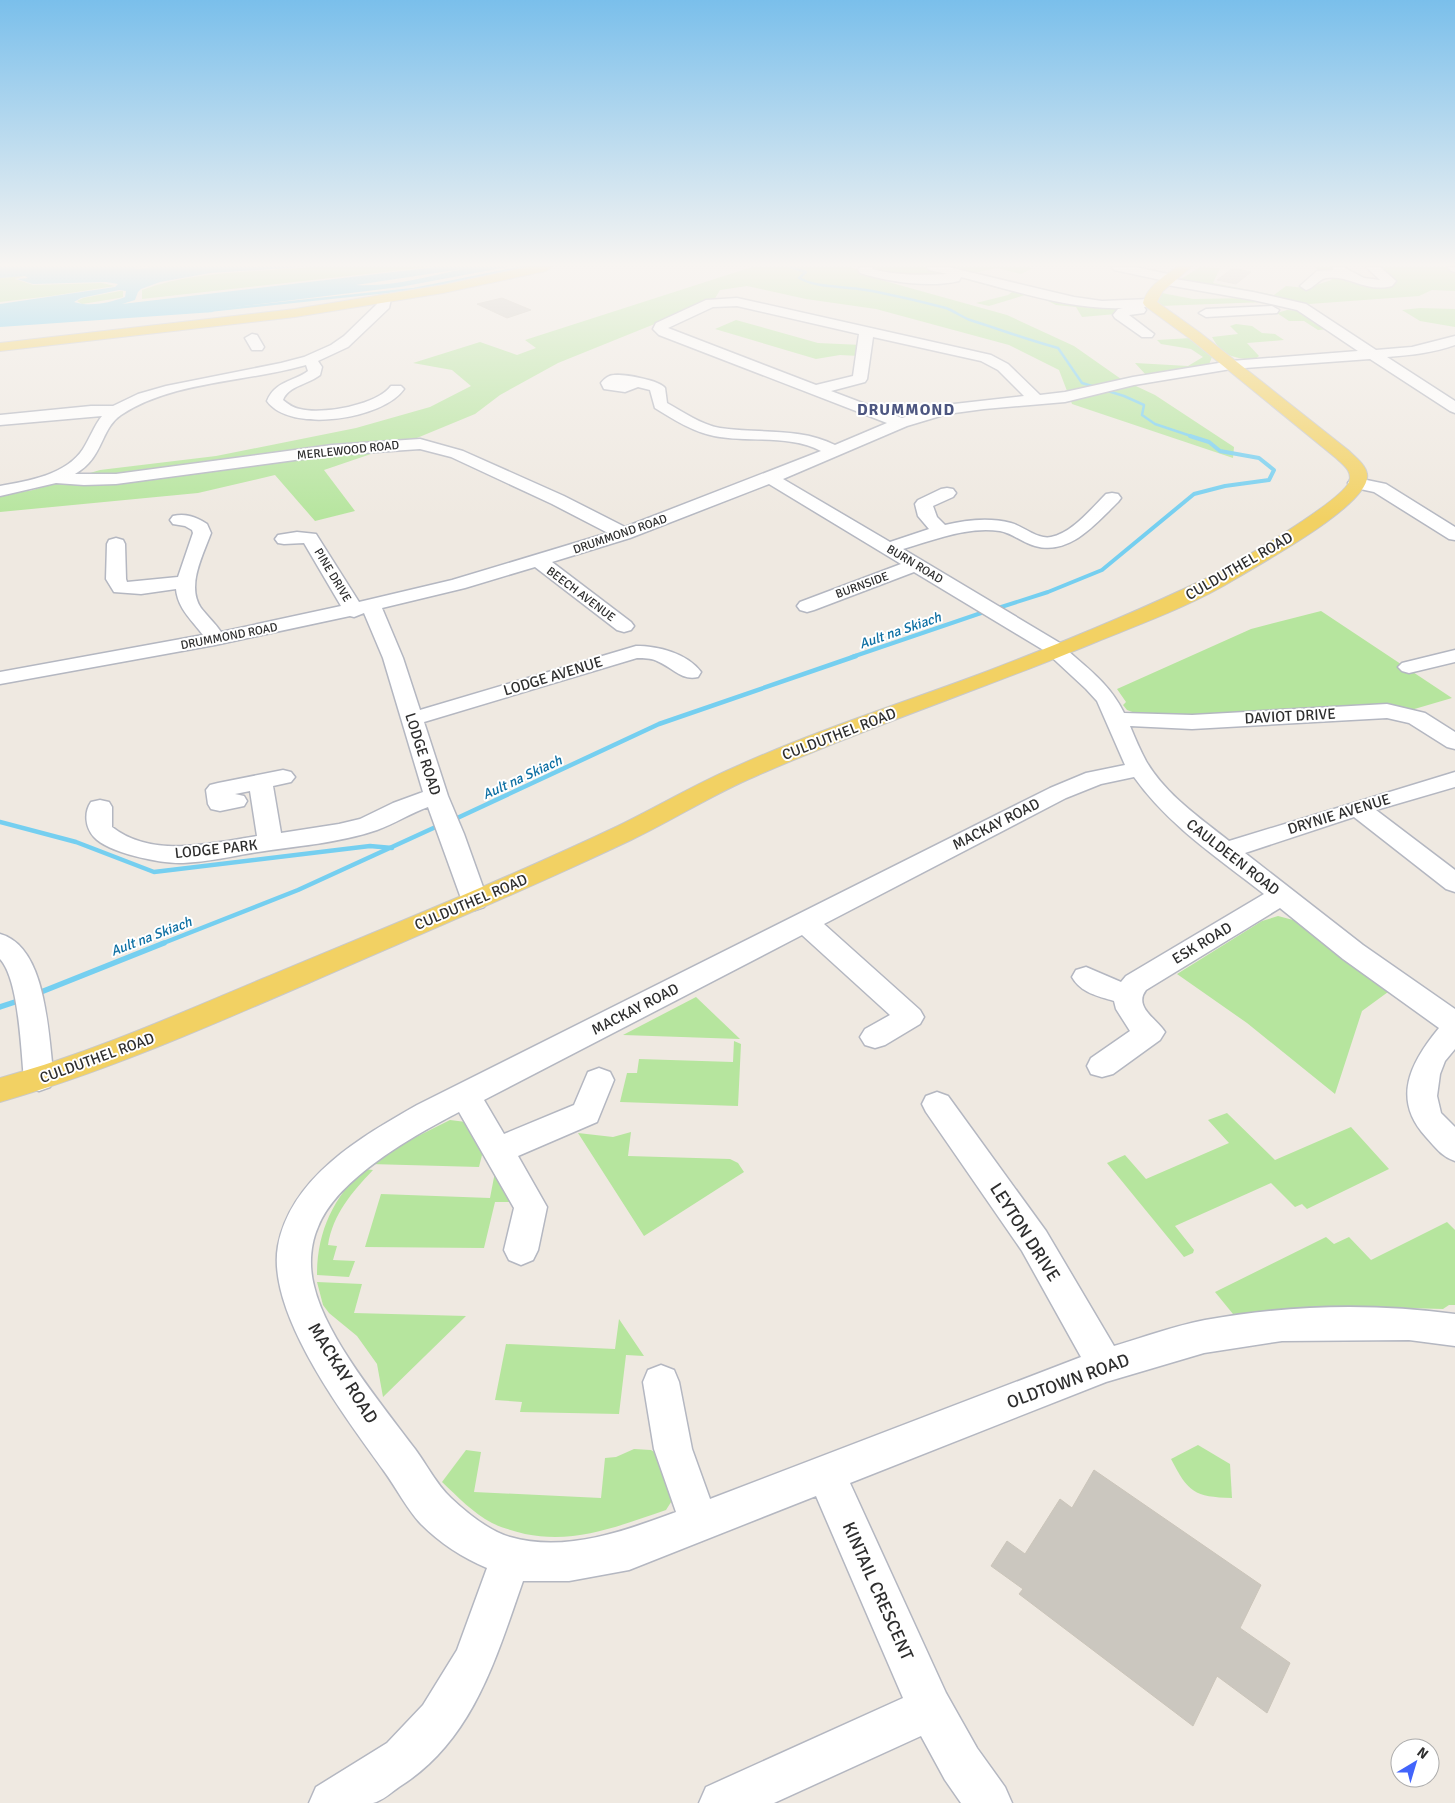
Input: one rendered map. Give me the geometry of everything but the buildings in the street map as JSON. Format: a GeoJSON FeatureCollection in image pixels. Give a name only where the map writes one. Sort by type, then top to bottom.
{"type":"FeatureCollection","features":[{"type":"Feature","properties":{"kind":"main road"},"geometry":{"type":"LineString","coordinates":[[1213,351],[1342,454],[1357,472],[1359,476],[1357,483]]}},
{"type":"Feature","properties":{"kind":"main road","name":"CULDUTHEL ROAD"},"geometry":{"type":"LineString","coordinates":[[0,1090],[40,1079],[113,1054],[475,901],[589,850],[738,774],[792,751],[997,675],[1051,647],[1162,607],[1218,581],[1318,520],[1348,496],[1357,483]]}},
{"type":"Feature","properties":{"kind":"street"},"geometry":{"type":"LineString","coordinates":[[261,351],[264,354],[278,356],[291,364]]}},
{"type":"Feature","properties":{"kind":"street"},"geometry":{"type":"LineString","coordinates":[[0,491],[54,478],[77,464],[88,453],[103,422],[118,411],[142,400],[187,385],[291,364],[327,351]]}},
{"type":"Feature","properties":{"kind":"street"},"geometry":{"type":"LineString","coordinates":[[714,351],[901,423]]}},
{"type":"Feature","properties":{"kind":"street"},"geometry":{"type":"LineString","coordinates":[[814,390],[860,380],[864,351]]}},
{"type":"Feature","properties":{"kind":"street"},"geometry":{"type":"LineString","coordinates":[[958,351],[997,362],[1036,399]]}},
{"type":"Feature","properties":{"kind":"street"},"geometry":{"type":"LineString","coordinates":[[1370,351],[1455,408]]}},
{"type":"Feature","properties":{"kind":"street","name":"DRUMMOND ROAD"},"geometry":{"type":"LineString","coordinates":[[0,678],[215,639],[363,609],[539,561],[624,534],[770,478],[901,423],[964,407],[1102,390],[1133,381],[1231,366],[1404,351]]}},
{"type":"Feature","properties":{"kind":"street"},"geometry":{"type":"LineString","coordinates":[[309,359],[315,372],[309,377],[286,387],[276,397],[275,401],[280,407],[290,412],[318,415],[349,412],[391,396],[396,389]]}},
{"type":"Feature","properties":{"kind":"street"},"geometry":{"type":"LineString","coordinates":[[634,382],[658,388],[660,405],[682,418],[716,432],[802,438],[817,442],[835,451]]}},
{"type":"Feature","properties":{"kind":"street"},"geometry":{"type":"LineString","coordinates":[[0,420],[91,411],[118,411]]}},
{"type":"Feature","properties":{"kind":"street","name":"MERLEWOOD ROAD"},"geometry":{"type":"LineString","coordinates":[[54,478],[116,480],[332,450],[408,444],[432,447],[457,454],[494,470],[624,534]]}},
{"type":"Feature","properties":{"kind":"street","name":"BURN ROAD"},"geometry":{"type":"LineString","coordinates":[[770,478],[993,610],[1051,647]]}},
{"type":"Feature","properties":{"kind":"street"},"geometry":{"type":"LineString","coordinates":[[1357,483],[1380,488],[1455,535]]}},
{"type":"Feature","properties":{"kind":"street"},"geometry":{"type":"LineString","coordinates":[[940,530],[932,522],[925,510],[924,504],[947,493]]}},
{"type":"Feature","properties":{"kind":"street"},"geometry":{"type":"LineString","coordinates":[[888,548],[940,530],[963,527],[1000,526],[1014,529],[1043,542],[1054,542],[1072,534],[1112,498]]}},
{"type":"Feature","properties":{"kind":"street"},"geometry":{"type":"LineString","coordinates":[[179,520],[197,524],[201,528],[202,533],[185,590],[189,606],[208,626],[215,639]]}},
{"type":"Feature","properties":{"kind":"street","name":"PINE DRIVE"},"geometry":{"type":"LineString","coordinates":[[284,539],[310,538],[363,609]]}},
{"type":"Feature","properties":{"kind":"street"},"geometry":{"type":"LineString","coordinates":[[115,544],[116,579],[121,588],[141,588],[186,582]]}},
{"type":"Feature","properties":{"kind":"street","name":"BEECH AVENUE"},"geometry":{"type":"LineString","coordinates":[[539,561],[624,626]]}},
{"type":"Feature","properties":{"kind":"street","name":"BURNSIDE"},"geometry":{"type":"LineString","coordinates":[[807,606],[916,565]]}},
{"type":"Feature","properties":{"kind":"street","name":"LODGE ROAD"},"geometry":{"type":"LineString","coordinates":[[363,609],[393,658],[444,816],[475,901]]}},
{"type":"Feature","properties":{"kind":"street","name":"CAULDEEN ROAD"},"geometry":{"type":"LineString","coordinates":[[1051,647],[1094,684],[1107,700],[1126,746],[1139,769],[1173,809],[1224,851],[1400,987],[1455,1024]]}},
{"type":"Feature","properties":{"kind":"street","name":"LODGE AVENUE"},"geometry":{"type":"LineString","coordinates":[[412,720],[636,652],[651,651],[664,654],[682,671]]}},
{"type":"Feature","properties":{"kind":"street"},"geometry":{"type":"LineString","coordinates":[[1409,667],[1455,656]]}},
{"type":"Feature","properties":{"kind":"street","name":"DAVIOT DRIVE"},"geometry":{"type":"LineString","coordinates":[[1116,719],[1192,722],[1387,711],[1417,718],[1455,742]]}},
{"type":"Feature","properties":{"kind":"street","name":"MACKAY ROAD"},"geometry":{"type":"LineString","coordinates":[[524,1560],[472,1540],[436,1511],[339,1371],[311,1326],[296,1284],[296,1246],[309,1209],[324,1189],[380,1141],[465,1096],[1058,793],[1094,778],[1139,769]]}},
{"type":"Feature","properties":{"kind":"street","name":"LODGE PARK"},"geometry":{"type":"LineString","coordinates":[[235,801],[220,804],[218,790],[272,779],[270,843]]}},
{"type":"Feature","properties":{"kind":"street","name":"DRYNIE AVENUE"},"geometry":{"type":"LineString","coordinates":[[1224,851],[1455,779]]}},
{"type":"Feature","properties":{"kind":"street","name":"LODGE PARK"},"geometry":{"type":"LineString","coordinates":[[100,807],[99,825],[104,833],[117,841],[158,853],[182,855],[358,828],[402,808],[444,816]]}},
{"type":"Feature","properties":{"kind":"street"},"geometry":{"type":"LineString","coordinates":[[1358,808],[1455,882]]}},
{"type":"Feature","properties":{"kind":"street","name":"ESK ROAD"},"geometry":{"type":"LineString","coordinates":[[1127,995],[1136,983],[1282,895]]}},
{"type":"Feature","properties":{"kind":"street"},"geometry":{"type":"LineString","coordinates":[[805,922],[910,1017],[874,1037]]}},
{"type":"Feature","properties":{"kind":"street"},"geometry":{"type":"LineString","coordinates":[[0,943],[18,960],[28,995],[40,1079]]}},
{"type":"Feature","properties":{"kind":"street"},"geometry":{"type":"LineString","coordinates":[[1085,977],[1098,985],[1127,995],[1127,1003],[1132,1013],[1138,1022],[1150,1032],[1102,1066]]}},
{"type":"Feature","properties":{"kind":"street"},"geometry":{"type":"LineString","coordinates":[[1455,1030],[1433,1056],[1425,1074],[1422,1096],[1427,1118],[1455,1148]]}},
{"type":"Feature","properties":{"kind":"street"},"geometry":{"type":"LineString","coordinates":[[497,1151],[586,1113],[599,1080]]}},
{"type":"Feature","properties":{"kind":"street"},"geometry":{"type":"LineString","coordinates":[[465,1096],[530,1207],[521,1250]]}},
{"type":"Feature","properties":{"kind":"street","name":"LEYTON DRIVE"},"geometry":{"type":"LineString","coordinates":[[937,1104],[1034,1241],[1105,1365]]}},
{"type":"Feature","properties":{"kind":"street","name":"OLDTOWN ROAD"},"geometry":{"type":"LineString","coordinates":[[524,1560],[587,1559],[629,1550],[1105,1365],[1204,1337],[1282,1325],[1409,1324],[1455,1330]]}},
{"type":"Feature","properties":{"kind":"street"},"geometry":{"type":"LineString","coordinates":[[661,1382],[673,1449],[699,1522]]}},
{"type":"Feature","properties":{"kind":"street","name":"KINTAIL CRESCENT"},"geometry":{"type":"LineString","coordinates":[[826,1473],[930,1709],[961,1764],[989,1803]]}},
{"type":"Feature","properties":{"kind":"street"},"geometry":{"type":"LineString","coordinates":[[332,1803],[404,1759],[438,1721],[457,1693],[524,1560]]}},
{"type":"Feature","properties":{"kind":"street"},"geometry":{"type":"LineString","coordinates":[[722,1803],[930,1709]]}},
{"type":"Feature","properties":{"kind":"green space"},"geometry":{"type":"Polygon","coordinates":[[[451,351],[506,351],[517,355],[527,351],[587,351],[558,363],[500,395],[475,414],[412,440],[324,470],[355,511],[315,521],[275,475],[198,493],[0,512],[0,496],[33,490],[100,470],[216,456],[356,428],[430,407],[471,386],[452,370],[413,363],[451,351]]]}},
{"type":"Feature","properties":{"kind":"green space"},"geometry":{"type":"Polygon","coordinates":[[[790,351],[861,351],[860,356],[840,355],[816,359],[790,351]]]}},
{"type":"Feature","properties":{"kind":"green space"},"geometry":{"type":"Polygon","coordinates":[[[1021,351],[1081,351],[1121,379],[1155,395],[1234,447],[1233,458],[1072,404],[1059,370],[1021,351]]]}},
{"type":"Feature","properties":{"kind":"green space"},"geometry":{"type":"Polygon","coordinates":[[[1194,351],[1206,351],[1212,357],[1208,367],[1147,376],[1135,363],[1188,366],[1203,357],[1194,351]]]}},
{"type":"Feature","properties":{"kind":"green space"},"geometry":{"type":"Polygon","coordinates":[[[1255,351],[1259,356],[1254,360],[1234,357],[1224,352],[1255,351]]]}},
{"type":"Feature","properties":{"kind":"green space"},"geometry":{"type":"Polygon","coordinates":[[[1321,611],[1452,698],[1411,710],[1373,704],[1182,715],[1135,713],[1127,710],[1123,705],[1126,702],[1117,689],[1251,629],[1321,611]]]}},
{"type":"Feature","properties":{"kind":"green space"},"geometry":{"type":"Polygon","coordinates":[[[1278,916],[1297,921],[1388,992],[1362,1011],[1335,1094],[1247,1023],[1177,974],[1262,921],[1278,916]]]}},
{"type":"Feature","properties":{"kind":"green space"},"geometry":{"type":"Polygon","coordinates":[[[696,997],[740,1039],[623,1035],[696,997]]]}},
{"type":"Feature","properties":{"kind":"green space"},"geometry":{"type":"Polygon","coordinates":[[[734,1041],[741,1044],[738,1106],[620,1102],[627,1073],[637,1073],[639,1059],[733,1062],[734,1041]]]}},
{"type":"Feature","properties":{"kind":"green space"},"geometry":{"type":"Polygon","coordinates":[[[1227,1113],[1275,1160],[1351,1127],[1389,1169],[1307,1209],[1302,1204],[1295,1207],[1271,1183],[1175,1226],[1194,1250],[1193,1253],[1184,1257],[1107,1163],[1125,1155],[1146,1179],[1229,1143],[1208,1120],[1227,1113]]]}},
{"type":"Feature","properties":{"kind":"green space"},"geometry":{"type":"Polygon","coordinates":[[[450,1120],[466,1122],[483,1151],[479,1167],[370,1164],[388,1151],[450,1120]]]}},
{"type":"Feature","properties":{"kind":"green space"},"geometry":{"type":"Polygon","coordinates":[[[631,1132],[628,1156],[730,1159],[738,1163],[744,1172],[644,1236],[578,1133],[613,1137],[631,1132]]]}},
{"type":"Feature","properties":{"kind":"green space"},"geometry":{"type":"Polygon","coordinates":[[[364,1169],[373,1170],[344,1204],[334,1223],[328,1245],[337,1246],[333,1260],[355,1261],[349,1277],[317,1275],[320,1244],[329,1217],[344,1192],[364,1169]]]}},
{"type":"Feature","properties":{"kind":"green space"},"geometry":{"type":"Polygon","coordinates":[[[495,1172],[513,1202],[495,1202],[484,1248],[365,1247],[381,1194],[490,1198],[495,1172]]]}},
{"type":"Feature","properties":{"kind":"green space"},"geometry":{"type":"Polygon","coordinates":[[[1447,1222],[1455,1230],[1455,1305],[1449,1305],[1443,1309],[1373,1307],[1233,1314],[1215,1292],[1326,1237],[1334,1244],[1349,1237],[1371,1260],[1447,1222]]]}},
{"type":"Feature","properties":{"kind":"green space"},"geometry":{"type":"Polygon","coordinates":[[[317,1282],[362,1284],[354,1313],[466,1316],[383,1397],[377,1364],[357,1336],[329,1313],[323,1305],[317,1282]]]}},
{"type":"Feature","properties":{"kind":"green space"},"geometry":{"type":"Polygon","coordinates":[[[619,1319],[644,1356],[626,1355],[619,1414],[520,1412],[522,1402],[495,1400],[506,1344],[615,1349],[619,1319]]]}},
{"type":"Feature","properties":{"kind":"green space"},"geometry":{"type":"Polygon","coordinates":[[[1198,1445],[1230,1464],[1232,1498],[1200,1494],[1188,1486],[1182,1479],[1171,1459],[1198,1445]]]}},
{"type":"Feature","properties":{"kind":"green space"},"geometry":{"type":"Polygon","coordinates":[[[634,1449],[651,1450],[656,1453],[673,1499],[666,1510],[597,1532],[580,1535],[562,1537],[525,1534],[492,1523],[478,1514],[442,1482],[466,1450],[481,1452],[474,1492],[601,1498],[605,1458],[616,1457],[634,1449]]]}},
{"type":"Feature","properties":{"kind":"waterway","name":"Ault na Skiach"},"geometry":{"type":"LineString","coordinates":[[1060,351],[1082,383],[1124,396],[1144,405],[1142,415],[1155,424],[1194,437]]}},
{"type":"Feature","properties":{"kind":"waterway","name":"Ault na Skiach"},"geometry":{"type":"LineString","coordinates":[[995,609],[1048,592],[1102,570],[1194,494],[1225,486],[1269,480],[1274,470],[1259,458],[1220,451],[1209,442],[1190,436]]}},
{"type":"Feature","properties":{"kind":"waterway","name":"Ault na Skiach"},"geometry":{"type":"LineString","coordinates":[[852,657],[987,611]]}},
{"type":"Feature","properties":{"kind":"waterway","name":"Ault na Skiach"},"geometry":{"type":"LineString","coordinates":[[453,820],[659,724],[856,656]]}},
{"type":"Feature","properties":{"kind":"waterway"},"geometry":{"type":"LineString","coordinates":[[0,822],[76,842],[154,872],[370,846],[390,848]]}},
{"type":"Feature","properties":{"kind":"waterway","name":"Ault na Skiach"},"geometry":{"type":"LineString","coordinates":[[390,848],[440,825]]}},
{"type":"Feature","properties":{"kind":"waterway","name":"Ault na Skiach"},"geometry":{"type":"LineString","coordinates":[[161,944],[298,890],[390,848]]}},
{"type":"Feature","properties":{"kind":"waterway","name":"Ault na Skiach"},"geometry":{"type":"LineString","coordinates":[[36,994],[164,943]]}},
{"type":"Feature","properties":{"kind":"waterway","name":"Ault na Skiach"},"geometry":{"type":"LineString","coordinates":[[0,1007],[21,1000]]}},
{"type":"Feature","properties":{"kind":"district","name":"DRUMMOND"},"geometry":{"type":"Point","coordinates":[906,409]}}]}
